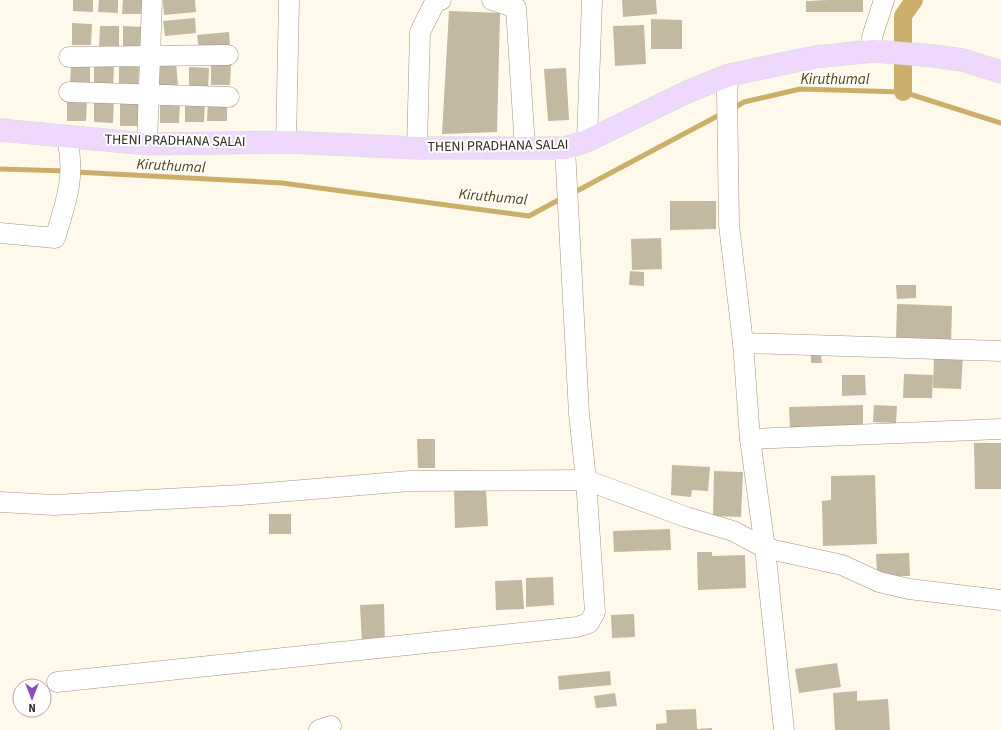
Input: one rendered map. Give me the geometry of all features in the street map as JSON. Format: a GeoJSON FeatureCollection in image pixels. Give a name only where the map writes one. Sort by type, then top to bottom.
{"type":"FeatureCollection","features":[{"type":"Feature","properties":{"kind":"main road","name":"THENI PRADHANA SALAI"},"geometry":{"type":"LineString","coordinates":[[0,130],[69,147],[147,144],[286,142],[417,148],[525,148],[566,157],[587,141],[687,92],[728,84],[815,57],[874,52],[934,56],[963,60],[1001,72]]}},
{"type":"Feature","properties":{"kind":"street"},"geometry":{"type":"LineString","coordinates":[[147,144],[152,0]]}},
{"type":"Feature","properties":{"kind":"street"},"geometry":{"type":"LineString","coordinates":[[286,142],[289,0]]}},
{"type":"Feature","properties":{"kind":"street"},"geometry":{"type":"LineString","coordinates":[[417,148],[420,32],[436,0],[441,0]]}},
{"type":"Feature","properties":{"kind":"street"},"geometry":{"type":"LineString","coordinates":[[492,0],[516,8],[525,148]]}},
{"type":"Feature","properties":{"kind":"street"},"geometry":{"type":"LineString","coordinates":[[587,141],[592,0]]}},
{"type":"Feature","properties":{"kind":"street"},"geometry":{"type":"LineString","coordinates":[[874,52],[872,37],[884,0]]}},
{"type":"Feature","properties":{"kind":"street"},"geometry":{"type":"LineString","coordinates":[[69,57],[228,56]]}},
{"type":"Feature","properties":{"kind":"street"},"geometry":{"type":"LineString","coordinates":[[728,84],[729,224],[743,343],[750,439],[765,548],[784,730]]}},
{"type":"Feature","properties":{"kind":"street"},"geometry":{"type":"LineString","coordinates":[[69,92],[229,97]]}},
{"type":"Feature","properties":{"kind":"street"},"geometry":{"type":"LineString","coordinates":[[0,233],[54,238],[69,193],[69,147]]}},
{"type":"Feature","properties":{"kind":"street"},"geometry":{"type":"LineString","coordinates":[[57,682],[569,628],[589,623],[595,612],[586,480],[579,414],[566,157]]}},
{"type":"Feature","properties":{"kind":"street"},"geometry":{"type":"LineString","coordinates":[[743,343],[1001,351]]}},
{"type":"Feature","properties":{"kind":"street"},"geometry":{"type":"LineString","coordinates":[[750,439],[1001,428]]}},
{"type":"Feature","properties":{"kind":"street"},"geometry":{"type":"LineString","coordinates":[[0,502],[54,504],[241,495],[410,481],[586,480],[686,517],[733,531],[765,548],[842,565],[879,582],[909,589],[1001,600]]}},
{"type":"Feature","properties":{"kind":"building"},"geometry":{"type":"Polygon","coordinates":[[[73,0],[93,0],[93,12],[73,11],[73,0]]]}},
{"type":"Feature","properties":{"kind":"building"},"geometry":{"type":"Polygon","coordinates":[[[99,0],[118,0],[118,13],[98,12],[99,0]]]}},
{"type":"Feature","properties":{"kind":"building"},"geometry":{"type":"Polygon","coordinates":[[[123,0],[142,0],[142,14],[122,14],[123,0]]]}},
{"type":"Feature","properties":{"kind":"building"},"geometry":{"type":"Polygon","coordinates":[[[163,0],[195,0],[196,12],[164,15],[163,0]]]}},
{"type":"Feature","properties":{"kind":"building"},"geometry":{"type":"Polygon","coordinates":[[[622,0],[656,0],[657,14],[623,17],[622,0]]]}},
{"type":"Feature","properties":{"kind":"building"},"geometry":{"type":"Polygon","coordinates":[[[863,0],[863,12],[806,12],[806,1],[863,0]]]}},
{"type":"Feature","properties":{"kind":"building"},"geometry":{"type":"Polygon","coordinates":[[[449,11],[500,13],[497,132],[442,134],[449,11]]]}},
{"type":"Feature","properties":{"kind":"building"},"geometry":{"type":"Polygon","coordinates":[[[195,18],[196,33],[165,36],[163,21],[195,18]]]}},
{"type":"Feature","properties":{"kind":"building"},"geometry":{"type":"Polygon","coordinates":[[[651,19],[682,20],[682,49],[651,49],[651,19]]]}},
{"type":"Feature","properties":{"kind":"building"},"geometry":{"type":"Polygon","coordinates":[[[72,23],[92,24],[91,45],[72,45],[72,23]]]}},
{"type":"Feature","properties":{"kind":"building"},"geometry":{"type":"Polygon","coordinates":[[[644,25],[646,64],[615,66],[613,26],[644,25]]]}},
{"type":"Feature","properties":{"kind":"building"},"geometry":{"type":"Polygon","coordinates":[[[100,26],[119,26],[119,48],[99,47],[100,26]]]}},
{"type":"Feature","properties":{"kind":"building"},"geometry":{"type":"Polygon","coordinates":[[[123,26],[143,27],[142,49],[123,48],[123,26]]]}},
{"type":"Feature","properties":{"kind":"building"},"geometry":{"type":"Polygon","coordinates":[[[229,32],[230,47],[199,50],[197,35],[229,32]]]}},
{"type":"Feature","properties":{"kind":"building"},"geometry":{"type":"Polygon","coordinates":[[[176,62],[178,86],[157,87],[155,64],[176,62]]]}},
{"type":"Feature","properties":{"kind":"building"},"geometry":{"type":"Polygon","coordinates":[[[211,63],[231,63],[230,85],[211,85],[211,63]]]}},
{"type":"Feature","properties":{"kind":"building"},"geometry":{"type":"Polygon","coordinates":[[[71,65],[90,66],[90,87],[70,87],[71,65]]]}},
{"type":"Feature","properties":{"kind":"building"},"geometry":{"type":"Polygon","coordinates":[[[94,65],[114,66],[113,87],[94,87],[94,65]]]}},
{"type":"Feature","properties":{"kind":"building"},"geometry":{"type":"Polygon","coordinates":[[[119,66],[139,67],[138,89],[119,88],[119,66]]]}},
{"type":"Feature","properties":{"kind":"building"},"geometry":{"type":"Polygon","coordinates":[[[189,67],[209,68],[208,89],[189,89],[189,67]]]}},
{"type":"Feature","properties":{"kind":"building"},"geometry":{"type":"Polygon","coordinates":[[[566,68],[569,120],[548,121],[544,69],[566,68]]]}},
{"type":"Feature","properties":{"kind":"building"},"geometry":{"type":"Polygon","coordinates":[[[67,99],[87,99],[86,121],[67,121],[67,99]]]}},
{"type":"Feature","properties":{"kind":"building"},"geometry":{"type":"Polygon","coordinates":[[[208,99],[227,99],[227,121],[207,121],[208,99]]]}},
{"type":"Feature","properties":{"kind":"building"},"geometry":{"type":"Polygon","coordinates":[[[185,100],[205,101],[204,122],[185,122],[185,100]]]}},
{"type":"Feature","properties":{"kind":"building"},"geometry":{"type":"Polygon","coordinates":[[[94,101],[114,101],[113,123],[94,122],[94,101]]]}},
{"type":"Feature","properties":{"kind":"building"},"geometry":{"type":"Polygon","coordinates":[[[160,101],[180,101],[179,123],[160,123],[160,101]]]}},
{"type":"Feature","properties":{"kind":"building"},"geometry":{"type":"Polygon","coordinates":[[[120,104],[139,104],[139,126],[120,126],[120,104]]]}},
{"type":"Feature","properties":{"kind":"building"},"geometry":{"type":"Polygon","coordinates":[[[670,201],[716,201],[716,229],[670,230],[670,201]]]}},
{"type":"Feature","properties":{"kind":"building"},"geometry":{"type":"Polygon","coordinates":[[[661,238],[662,269],[632,270],[631,239],[661,238]]]}},
{"type":"Feature","properties":{"kind":"building"},"geometry":{"type":"Polygon","coordinates":[[[630,271],[644,272],[644,286],[629,285],[630,271]]]}},
{"type":"Feature","properties":{"kind":"building"},"geometry":{"type":"Polygon","coordinates":[[[896,285],[916,285],[916,298],[897,299],[896,285]]]}},
{"type":"Feature","properties":{"kind":"building"},"geometry":{"type":"Polygon","coordinates":[[[897,304],[952,306],[951,343],[896,341],[897,304]]]}},
{"type":"Feature","properties":{"kind":"building"},"geometry":{"type":"Polygon","coordinates":[[[811,354],[821,354],[822,363],[811,363],[811,354]]]}},
{"type":"Feature","properties":{"kind":"building"},"geometry":{"type":"Polygon","coordinates":[[[934,357],[963,357],[961,389],[933,388],[934,357]]]}},
{"type":"Feature","properties":{"kind":"building"},"geometry":{"type":"Polygon","coordinates":[[[904,374],[933,375],[932,398],[903,398],[904,374]]]}},
{"type":"Feature","properties":{"kind":"building"},"geometry":{"type":"Polygon","coordinates":[[[842,375],[865,375],[866,395],[842,396],[842,375]]]}},
{"type":"Feature","properties":{"kind":"building"},"geometry":{"type":"Polygon","coordinates":[[[863,405],[863,426],[790,428],[789,407],[863,405]]]}},
{"type":"Feature","properties":{"kind":"building"},"geometry":{"type":"Polygon","coordinates":[[[874,405],[897,406],[896,423],[873,422],[874,405]]]}},
{"type":"Feature","properties":{"kind":"building"},"geometry":{"type":"Polygon","coordinates":[[[417,439],[435,439],[435,468],[418,468],[417,439]]]}},
{"type":"Feature","properties":{"kind":"building"},"geometry":{"type":"Polygon","coordinates":[[[974,443],[1001,443],[1001,489],[975,489],[974,443]]]}},
{"type":"Feature","properties":{"kind":"building"},"geometry":{"type":"Polygon","coordinates":[[[672,465],[710,467],[708,491],[692,490],[691,497],[671,495],[672,465]]]}},
{"type":"Feature","properties":{"kind":"building"},"geometry":{"type":"Polygon","coordinates":[[[714,471],[743,472],[741,517],[713,516],[714,471]]]}},
{"type":"Feature","properties":{"kind":"building"},"geometry":{"type":"Polygon","coordinates":[[[875,475],[877,544],[823,546],[822,501],[831,500],[831,476],[875,475]]]}},
{"type":"Feature","properties":{"kind":"building"},"geometry":{"type":"Polygon","coordinates":[[[486,488],[488,526],[455,528],[454,489],[486,488]]]}},
{"type":"Feature","properties":{"kind":"building"},"geometry":{"type":"Polygon","coordinates":[[[269,514],[291,514],[291,534],[269,534],[269,514]]]}},
{"type":"Feature","properties":{"kind":"building"},"geometry":{"type":"Polygon","coordinates":[[[670,529],[671,550],[614,552],[613,531],[670,529]]]}},
{"type":"Feature","properties":{"kind":"building"},"geometry":{"type":"Polygon","coordinates":[[[697,552],[712,552],[712,556],[745,555],[746,588],[698,590],[697,552]]]}},
{"type":"Feature","properties":{"kind":"building"},"geometry":{"type":"Polygon","coordinates":[[[909,553],[910,576],[877,576],[876,554],[909,553]]]}},
{"type":"Feature","properties":{"kind":"building"},"geometry":{"type":"Polygon","coordinates":[[[553,577],[554,605],[526,607],[526,578],[553,577]]]}},
{"type":"Feature","properties":{"kind":"building"},"geometry":{"type":"Polygon","coordinates":[[[522,580],[524,609],[496,610],[495,581],[522,580]]]}},
{"type":"Feature","properties":{"kind":"building"},"geometry":{"type":"Polygon","coordinates":[[[384,604],[385,643],[362,644],[360,605],[384,604]]]}},
{"type":"Feature","properties":{"kind":"building"},"geometry":{"type":"Polygon","coordinates":[[[634,614],[635,637],[612,638],[611,615],[634,614]]]}},
{"type":"Feature","properties":{"kind":"building"},"geometry":{"type":"Polygon","coordinates":[[[837,663],[841,687],[799,693],[795,669],[837,663]]]}},
{"type":"Feature","properties":{"kind":"building"},"geometry":{"type":"Polygon","coordinates":[[[610,671],[611,685],[559,690],[558,676],[610,671]]]}},
{"type":"Feature","properties":{"kind":"building"},"geometry":{"type":"Polygon","coordinates":[[[857,691],[857,701],[888,699],[890,730],[835,730],[833,693],[857,691]]]}},
{"type":"Feature","properties":{"kind":"building"},"geometry":{"type":"Polygon","coordinates":[[[615,693],[617,706],[596,708],[594,696],[615,693]]]}},
{"type":"Feature","properties":{"kind":"building"},"geometry":{"type":"Polygon","coordinates":[[[696,709],[697,729],[712,728],[712,730],[656,730],[656,724],[667,723],[666,710],[696,709]]]}},
{"type":"Feature","properties":{"kind":"waterway"},"geometry":{"type":"LineString","coordinates":[[903,92],[903,16],[914,0]]}},
{"type":"Feature","properties":{"kind":"waterway","name":"Kiruthumal"},"geometry":{"type":"LineString","coordinates":[[732,109],[744,102],[800,89],[903,92],[1001,123]]}},
{"type":"Feature","properties":{"kind":"waterway","name":"Kiruthumal"},"geometry":{"type":"LineString","coordinates":[[573,193],[723,113]]}},
{"type":"Feature","properties":{"kind":"waterway","name":"Kiruthumal"},"geometry":{"type":"LineString","coordinates":[[0,169],[67,171]]}},
{"type":"Feature","properties":{"kind":"waterway","name":"Kiruthumal"},"geometry":{"type":"LineString","coordinates":[[75,172],[282,183],[529,216],[564,197]]}}]}
